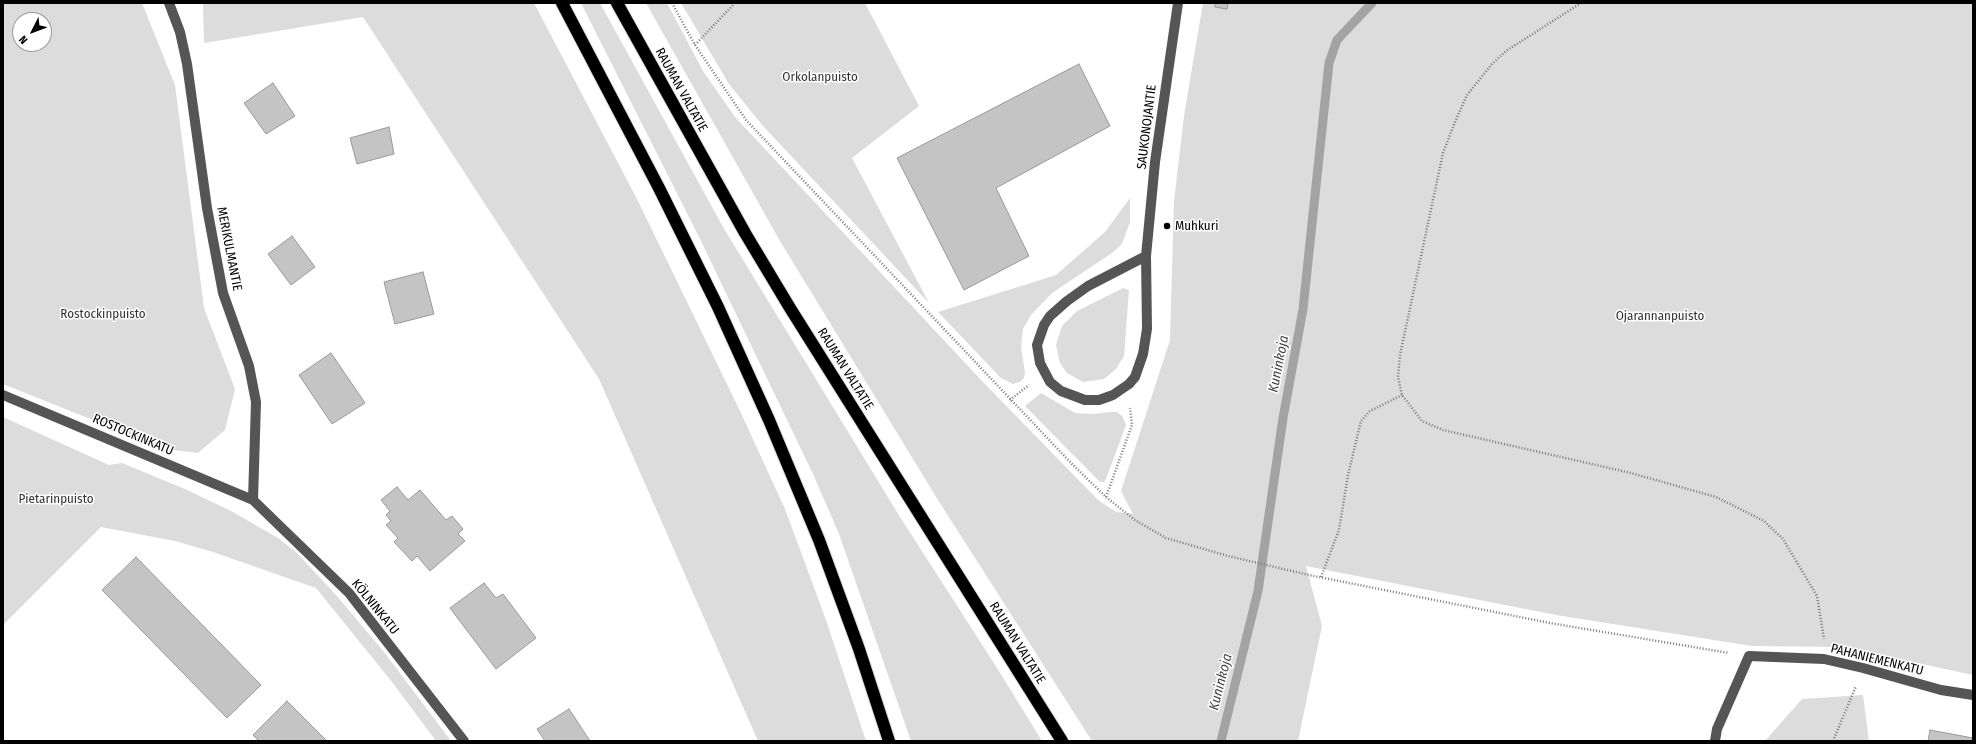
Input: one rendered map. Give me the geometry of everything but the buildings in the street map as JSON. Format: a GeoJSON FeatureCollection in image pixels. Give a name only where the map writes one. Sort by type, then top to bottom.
{"type":"FeatureCollection","features":[{"type":"Feature","properties":{"kind":"highway"},"geometry":{"type":"LineString","coordinates":[[562,3],[669,209],[718,308],[769,420],[819,540],[859,649],[889,741]]}},
{"type":"Feature","properties":{"kind":"highway","name":"RAUMAN VALTATIE"},"geometry":{"type":"LineString","coordinates":[[617,3],[745,233],[790,308],[1062,741]]}},
{"type":"Feature","properties":{"kind":"street","name":"MERIKULMANTIE"},"geometry":{"type":"LineString","coordinates":[[169,3],[180,32],[187,64],[208,208],[224,293],[249,366],[256,402],[253,500]]}},
{"type":"Feature","properties":{"kind":"street","name":"SAUKONOJANTIE"},"geometry":{"type":"LineString","coordinates":[[1129,384],[1135,377],[1140,366],[1146,341],[1146,256],[1155,162],[1178,3]]}},
{"type":"Feature","properties":{"kind":"street"},"geometry":{"type":"LineString","coordinates":[[1129,384],[1113,395],[1100,400],[1085,400],[1061,391],[1050,382],[1044,372],[1040,363],[1037,345],[1044,325],[1050,316],[1067,301],[1088,286],[1146,256]]}},
{"type":"Feature","properties":{"kind":"street","name":"ROSTOCKINKATU"},"geometry":{"type":"LineString","coordinates":[[3,395],[253,500]]}},
{"type":"Feature","properties":{"kind":"street","name":"KÖLNINKATU"},"geometry":{"type":"LineString","coordinates":[[253,500],[349,593],[464,741]]}},
{"type":"Feature","properties":{"kind":"street"},"geometry":{"type":"LineString","coordinates":[[1716,741],[1717,729],[1749,656]]}},
{"type":"Feature","properties":{"kind":"street","name":"PAHANIEMENKATU"},"geometry":{"type":"LineString","coordinates":[[1749,656],[1824,659],[1863,668],[1941,690],[1973,695]]}},
{"type":"Feature","properties":{"kind":"path"},"geometry":{"type":"LineString","coordinates":[[672,3],[695,45],[746,120],[1010,400],[1106,497],[1135,520],[1166,538],[1228,556],[1309,575],[1550,623],[1749,656]]}},
{"type":"Feature","properties":{"kind":"path"},"geometry":{"type":"LineString","coordinates":[[695,45],[735,3]]}},
{"type":"Feature","properties":{"kind":"path"},"geometry":{"type":"LineString","coordinates":[[1581,3],[1506,51],[1492,64],[1468,95],[1454,122],[1443,152],[1400,355],[1398,377],[1402,395],[1422,421],[1443,430],[1631,473],[1709,495],[1764,521],[1783,539],[1817,596],[1824,642],[1824,659]]}},
{"type":"Feature","properties":{"kind":"path"},"geometry":{"type":"LineString","coordinates":[[1106,497],[1132,425],[1129,384]]}},
{"type":"Feature","properties":{"kind":"path"},"geometry":{"type":"LineString","coordinates":[[1321,577],[1339,530],[1348,475],[1361,421],[1370,411],[1402,395]]}},
{"type":"Feature","properties":{"kind":"path"},"geometry":{"type":"LineString","coordinates":[[1833,741],[1863,668]]}},
{"type":"Feature","properties":{"kind":"green space","name":"Rostockinpuisto"},"geometry":{"type":"Polygon","coordinates":[[[3,3],[142,3],[175,85],[204,308],[235,389],[225,430],[198,453],[165,449],[3,384],[3,3]]]}},
{"type":"Feature","properties":{"kind":"green space"},"geometry":{"type":"Polygon","coordinates":[[[203,3],[534,3],[637,199],[740,411],[785,509],[826,620],[866,741],[758,741],[599,379],[363,17],[204,43],[203,3]]]}},
{"type":"Feature","properties":{"kind":"green space"},"geometry":{"type":"Polygon","coordinates":[[[581,3],[600,3],[723,227],[900,517],[1042,741],[911,741],[839,534],[813,474],[700,239],[581,3]]]}},
{"type":"Feature","properties":{"kind":"green space","name":"Ojarannanpuisto"},"geometry":{"type":"Polygon","coordinates":[[[646,3],[667,3],[703,71],[735,117],[983,382],[1098,500],[1116,512],[1133,514],[1121,491],[1170,340],[1174,201],[1184,116],[1203,3],[1973,3],[1973,675],[1844,647],[1752,646],[1556,615],[1306,566],[1322,626],[1298,741],[1092,741],[938,500],[780,241],[646,3]]]}},
{"type":"Feature","properties":{"kind":"green space","name":"Orkolanpuisto"},"geometry":{"type":"Polygon","coordinates":[[[681,3],[865,3],[919,106],[852,158],[929,303],[763,126],[729,84],[681,3]]]}},
{"type":"Feature","properties":{"kind":"green space"},"geometry":{"type":"Polygon","coordinates":[[[1130,198],[1130,222],[1122,244],[1112,253],[1052,293],[1031,315],[1023,329],[1021,347],[1025,373],[1024,378],[1020,382],[1013,384],[1001,378],[938,312],[1056,275],[1105,232],[1130,198]]]}},
{"type":"Feature","properties":{"kind":"green space"},"geometry":{"type":"Polygon","coordinates":[[[1123,288],[1129,290],[1124,356],[1116,369],[1104,379],[1083,382],[1067,373],[1060,363],[1056,345],[1062,326],[1077,311],[1123,288]]]}},
{"type":"Feature","properties":{"kind":"green space"},"geometry":{"type":"Polygon","coordinates":[[[1041,393],[1075,413],[1094,414],[1117,412],[1122,416],[1126,425],[1104,482],[1100,482],[1025,406],[1041,393]]]}},
{"type":"Feature","properties":{"kind":"green space","name":"Pietarinpuisto"},"geometry":{"type":"Polygon","coordinates":[[[3,417],[109,465],[122,463],[185,489],[233,512],[278,538],[296,552],[336,595],[384,652],[451,741],[436,741],[392,682],[316,588],[213,552],[175,541],[101,527],[3,625],[3,417]]]}},
{"type":"Feature","properties":{"kind":"green space"},"geometry":{"type":"Polygon","coordinates":[[[1863,695],[1869,741],[1765,741],[1802,699],[1863,695]]]}},
{"type":"Feature","properties":{"kind":"waterway","name":"Kuninkoja"},"geometry":{"type":"LineString","coordinates":[[1221,741],[1258,591],[1283,418],[1303,309],[1329,63],[1337,40],[1372,3]]}},
{"type":"Feature","properties":{"kind":"place","name":"Muhkuri"},"geometry":{"type":"Point","coordinates":[1167,226]}}]}
